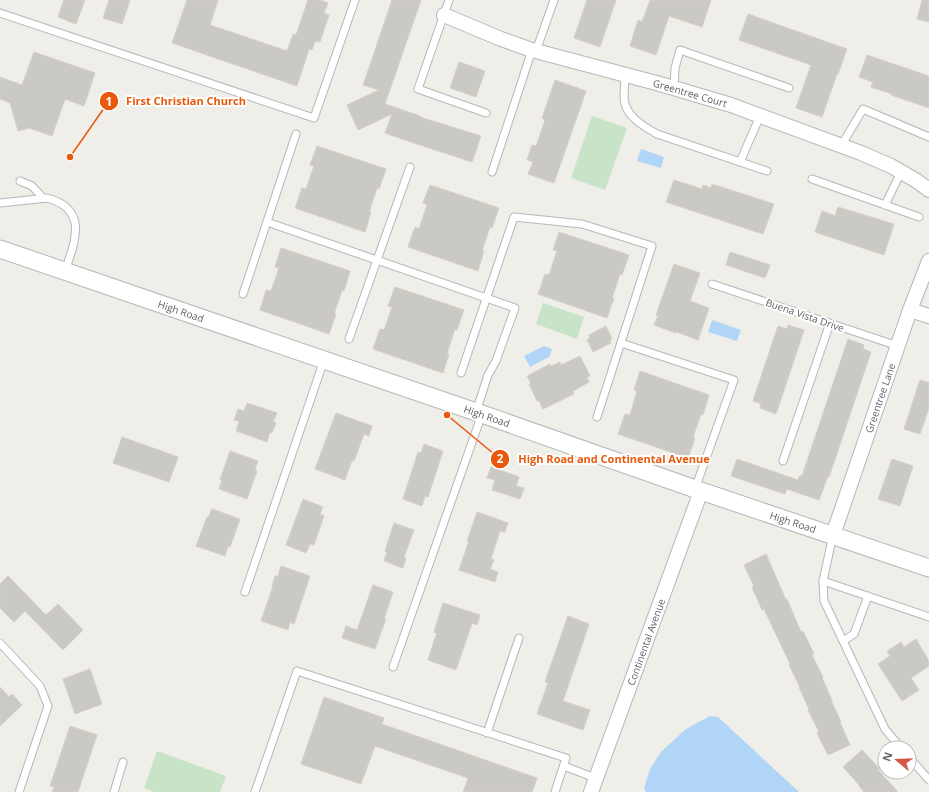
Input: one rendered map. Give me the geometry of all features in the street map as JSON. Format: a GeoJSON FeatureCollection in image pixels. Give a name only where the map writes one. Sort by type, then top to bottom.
{"type":"FeatureCollection","features":[{"type":"Feature","properties":{"kind":"street","name":"Greentree Court"},"geometry":{"type":"LineString","coordinates":[[444,15],[534,51],[731,105],[873,158],[891,166],[917,181],[929,190]]}},
{"type":"Feature","properties":{"kind":"street","name":"High Road"},"geometry":{"type":"LineString","coordinates":[[0,249],[479,413],[698,490],[929,568]]}},
{"type":"Feature","properties":{"kind":"street","name":"Greentree Lane"},"geometry":{"type":"LineString","coordinates":[[833,535],[910,310],[929,261]]}},
{"type":"Feature","properties":{"kind":"street"},"geometry":{"type":"LineString","coordinates":[[910,310],[929,316]]}},
{"type":"Feature","properties":{"kind":"street","name":"Continental Avenue"},"geometry":{"type":"LineString","coordinates":[[591,792],[698,490]]}},
{"type":"Feature","properties":{"kind":"lane"},"geometry":{"type":"LineString","coordinates":[[0,13],[314,118],[354,0]]}},
{"type":"Feature","properties":{"kind":"lane"},"geometry":{"type":"LineString","coordinates":[[449,0],[418,89],[486,113]]}},
{"type":"Feature","properties":{"kind":"lane"},"geometry":{"type":"LineString","coordinates":[[492,172],[534,51],[554,0]]}},
{"type":"Feature","properties":{"kind":"lane"},"geometry":{"type":"LineString","coordinates":[[674,89],[675,68],[680,50],[789,88]]}},
{"type":"Feature","properties":{"kind":"lane"},"geometry":{"type":"LineString","coordinates":[[625,75],[624,99],[627,110],[642,125],[657,134],[767,172]]}},
{"type":"Feature","properties":{"kind":"lane"},"geometry":{"type":"LineString","coordinates":[[841,146],[863,109],[929,137]]}},
{"type":"Feature","properties":{"kind":"lane"},"geometry":{"type":"LineString","coordinates":[[740,162],[760,116]]}},
{"type":"Feature","properties":{"kind":"lane"},"geometry":{"type":"LineString","coordinates":[[243,294],[296,134]]}},
{"type":"Feature","properties":{"kind":"lane"},"geometry":{"type":"LineString","coordinates":[[350,339],[410,167]]}},
{"type":"Feature","properties":{"kind":"lane"},"geometry":{"type":"LineString","coordinates":[[885,205],[901,172]]}},
{"type":"Feature","properties":{"kind":"lane"},"geometry":{"type":"LineString","coordinates":[[812,178],[919,217]]}},
{"type":"Feature","properties":{"kind":"lane"},"geometry":{"type":"LineString","coordinates":[[20,181],[32,186],[43,198]]}},
{"type":"Feature","properties":{"kind":"lane"},"geometry":{"type":"LineString","coordinates":[[0,202],[47,198],[64,206],[72,215],[76,226],[74,246],[65,272]]}},
{"type":"Feature","properties":{"kind":"lane"},"geometry":{"type":"LineString","coordinates":[[461,373],[514,217],[582,224],[652,246],[597,418]]}},
{"type":"Feature","properties":{"kind":"lane"},"geometry":{"type":"LineString","coordinates":[[267,222],[515,308],[496,361],[488,375],[479,413],[393,667]]}},
{"type":"Feature","properties":{"kind":"lane","name":"Buena Vista Drive"},"geometry":{"type":"LineString","coordinates":[[712,284],[898,346]]}},
{"type":"Feature","properties":{"kind":"lane"},"geometry":{"type":"LineString","coordinates":[[783,461],[830,324]]}},
{"type":"Feature","properties":{"kind":"lane"},"geometry":{"type":"LineString","coordinates":[[621,343],[734,380],[698,490]]}},
{"type":"Feature","properties":{"kind":"lane"},"geometry":{"type":"LineString","coordinates":[[245,592],[324,360]]}},
{"type":"Feature","properties":{"kind":"lane"},"geometry":{"type":"LineString","coordinates":[[833,535],[823,581],[824,601],[885,729],[895,740]]}},
{"type":"Feature","properties":{"kind":"lane"},"geometry":{"type":"LineString","coordinates":[[823,581],[929,617]]}},
{"type":"Feature","properties":{"kind":"lane"},"geometry":{"type":"LineString","coordinates":[[843,641],[854,634],[868,596]]}},
{"type":"Feature","properties":{"kind":"lane"},"geometry":{"type":"LineString","coordinates":[[487,732],[519,638]]}},
{"type":"Feature","properties":{"kind":"lane"},"geometry":{"type":"LineString","coordinates":[[0,644],[40,686],[48,706],[19,792]]}},
{"type":"Feature","properties":{"kind":"lane"},"geometry":{"type":"LineString","coordinates":[[255,792],[297,671],[566,758],[555,792]]}},
{"type":"Feature","properties":{"kind":"lane"},"geometry":{"type":"LineString","coordinates":[[114,792],[123,762]]}},
{"type":"Feature","properties":{"kind":"lane"},"geometry":{"type":"LineString","coordinates":[[564,766],[595,778]]}},
{"type":"Feature","properties":{"kind":"lane"},"geometry":{"type":"LineString","coordinates":[[917,766],[929,780]]}},
{"type":"Feature","properties":{"kind":"green space"},"geometry":{"type":"Polygon","coordinates":[[[592,116],[627,128],[605,190],[571,178],[592,116]]]}},
{"type":"Feature","properties":{"kind":"green space"},"geometry":{"type":"Polygon","coordinates":[[[543,303],[584,317],[577,339],[536,324],[543,303]]]}},
{"type":"Feature","properties":{"kind":"green space"},"geometry":{"type":"Polygon","coordinates":[[[157,751],[226,776],[220,792],[154,792],[144,788],[157,751]]]}},
{"type":"Feature","properties":{"kind":"water"},"geometry":{"type":"Polygon","coordinates":[[[641,149],[664,157],[661,168],[637,161],[641,149]]]}},
{"type":"Feature","properties":{"kind":"water"},"geometry":{"type":"Polygon","coordinates":[[[712,320],[741,330],[737,341],[708,332],[712,320]]]}},
{"type":"Feature","properties":{"kind":"water"},"geometry":{"type":"Polygon","coordinates":[[[544,346],[552,349],[549,357],[530,367],[524,356],[544,346]]]}},
{"type":"Feature","properties":{"kind":"water"},"geometry":{"type":"Polygon","coordinates":[[[710,716],[718,717],[799,792],[646,792],[644,788],[650,769],[661,752],[686,729],[710,716]]]}},
{"type":"Feature","properties":{"kind":"building"},"geometry":{"type":"Polygon","coordinates":[[[64,0],[85,0],[76,24],[58,17],[64,0]]]}},
{"type":"Feature","properties":{"kind":"building"},"geometry":{"type":"Polygon","coordinates":[[[109,0],[130,0],[122,24],[103,18],[109,0]]]}},
{"type":"Feature","properties":{"kind":"building"},"geometry":{"type":"Polygon","coordinates":[[[187,0],[218,0],[210,25],[287,51],[293,34],[296,35],[308,0],[319,0],[328,3],[324,13],[329,15],[320,42],[315,41],[312,50],[309,49],[297,86],[172,43],[187,0]]]}},
{"type":"Feature","properties":{"kind":"building"},"geometry":{"type":"Polygon","coordinates":[[[392,0],[421,0],[385,104],[420,117],[481,136],[472,162],[385,133],[392,114],[358,130],[347,105],[379,90],[363,85],[392,0]]]}},
{"type":"Feature","properties":{"kind":"building"},"geometry":{"type":"Polygon","coordinates":[[[587,0],[616,0],[600,47],[574,38],[587,0]]]}},
{"type":"Feature","properties":{"kind":"building"},"geometry":{"type":"Polygon","coordinates":[[[650,0],[711,0],[702,27],[669,16],[656,55],[630,46],[638,20],[642,22],[650,0]]]}},
{"type":"Feature","properties":{"kind":"building"},"geometry":{"type":"Polygon","coordinates":[[[922,0],[929,0],[929,22],[917,19],[922,0]]]}},
{"type":"Feature","properties":{"kind":"building"},"geometry":{"type":"Polygon","coordinates":[[[748,14],[847,49],[822,117],[796,108],[811,65],[739,40],[748,14]]]}},
{"type":"Feature","properties":{"kind":"building"},"geometry":{"type":"Polygon","coordinates":[[[34,52],[95,73],[84,106],[65,99],[52,136],[29,128],[18,131],[10,103],[0,99],[0,77],[22,85],[34,52]]]}},
{"type":"Feature","properties":{"kind":"building"},"geometry":{"type":"Polygon","coordinates":[[[867,55],[929,76],[929,108],[871,87],[873,82],[859,77],[867,55]]]}},
{"type":"Feature","properties":{"kind":"building"},"geometry":{"type":"Polygon","coordinates":[[[459,62],[485,71],[476,97],[450,88],[459,62]]]}},
{"type":"Feature","properties":{"kind":"building"},"geometry":{"type":"Polygon","coordinates":[[[555,80],[586,91],[554,183],[528,174],[533,162],[527,160],[532,145],[536,146],[545,120],[542,118],[555,80]]]}},
{"type":"Feature","properties":{"kind":"building"},"geometry":{"type":"Polygon","coordinates":[[[317,146],[386,169],[379,189],[377,188],[369,212],[371,212],[365,232],[295,208],[302,188],[306,189],[314,166],[310,165],[317,146]]]}},
{"type":"Feature","properties":{"kind":"building"},"geometry":{"type":"Polygon","coordinates":[[[674,180],[702,189],[703,185],[711,188],[712,184],[774,204],[763,234],[666,202],[674,180]]]}},
{"type":"Feature","properties":{"kind":"building"},"geometry":{"type":"Polygon","coordinates":[[[430,185],[499,208],[492,228],[490,227],[482,251],[484,251],[478,271],[408,247],[415,227],[419,229],[427,205],[423,203],[430,185]]]}},
{"type":"Feature","properties":{"kind":"building"},"geometry":{"type":"Polygon","coordinates":[[[838,207],[894,224],[884,255],[815,232],[822,211],[835,216],[838,207]]]}},
{"type":"Feature","properties":{"kind":"building"},"geometry":{"type":"Polygon","coordinates":[[[559,232],[629,255],[622,275],[620,274],[607,318],[538,294],[545,274],[549,275],[557,251],[553,250],[559,232]]]}},
{"type":"Feature","properties":{"kind":"building"},"geometry":{"type":"Polygon","coordinates":[[[281,248],[350,271],[344,291],[342,290],[334,314],[336,314],[329,334],[260,310],[266,290],[271,291],[279,268],[275,267],[281,248]]]}},
{"type":"Feature","properties":{"kind":"building"},"geometry":{"type":"Polygon","coordinates":[[[730,252],[770,265],[765,278],[726,265],[730,252]]]}},
{"type":"Feature","properties":{"kind":"building"},"geometry":{"type":"Polygon","coordinates":[[[674,264],[700,273],[690,301],[709,308],[698,340],[654,325],[658,316],[656,315],[674,264]]]}},
{"type":"Feature","properties":{"kind":"building"},"geometry":{"type":"Polygon","coordinates":[[[395,287],[464,310],[457,330],[455,329],[447,353],[449,354],[443,373],[373,349],[380,329],[384,330],[392,307],[388,306],[395,287]]]}},
{"type":"Feature","properties":{"kind":"building"},"geometry":{"type":"Polygon","coordinates":[[[788,325],[804,330],[776,414],[760,408],[761,404],[753,401],[778,326],[787,329],[788,325]]]}},
{"type":"Feature","properties":{"kind":"building"},"geometry":{"type":"Polygon","coordinates":[[[606,326],[612,339],[610,340],[611,343],[593,352],[587,340],[590,338],[589,335],[606,326]]]}},
{"type":"Feature","properties":{"kind":"building"},"geometry":{"type":"Polygon","coordinates":[[[848,339],[864,345],[863,349],[871,352],[829,477],[828,476],[819,500],[787,489],[785,494],[731,476],[737,459],[798,480],[800,475],[802,476],[848,339]]]}},
{"type":"Feature","properties":{"kind":"building"},"geometry":{"type":"Polygon","coordinates":[[[580,356],[590,376],[587,377],[589,382],[573,391],[574,394],[543,409],[539,401],[537,401],[527,376],[550,364],[551,366],[560,362],[561,365],[580,356]]]}},
{"type":"Feature","properties":{"kind":"building"},"geometry":{"type":"Polygon","coordinates":[[[640,371],[709,395],[703,415],[701,414],[693,437],[695,438],[688,458],[618,434],[625,414],[630,415],[637,391],[634,390],[640,371]]]}},
{"type":"Feature","properties":{"kind":"building"},"geometry":{"type":"Polygon","coordinates":[[[920,380],[929,383],[929,408],[920,434],[904,429],[920,380]]]}},
{"type":"Feature","properties":{"kind":"building"},"geometry":{"type":"Polygon","coordinates":[[[247,403],[277,413],[273,422],[276,423],[272,433],[270,432],[267,442],[236,431],[239,421],[234,420],[238,409],[244,411],[247,403]]]}},
{"type":"Feature","properties":{"kind":"building"},"geometry":{"type":"Polygon","coordinates":[[[336,413],[372,426],[369,436],[364,434],[345,480],[315,469],[336,413]]]}},
{"type":"Feature","properties":{"kind":"building"},"geometry":{"type":"Polygon","coordinates":[[[122,437],[178,457],[169,482],[113,463],[122,437]]]}},
{"type":"Feature","properties":{"kind":"building"},"geometry":{"type":"Polygon","coordinates":[[[424,444],[443,451],[428,497],[425,496],[422,506],[403,499],[418,452],[421,453],[424,444]]]}},
{"type":"Feature","properties":{"kind":"building"},"geometry":{"type":"Polygon","coordinates":[[[230,451],[258,461],[255,470],[257,471],[247,499],[219,489],[222,480],[220,480],[230,451]]]}},
{"type":"Feature","properties":{"kind":"building"},"geometry":{"type":"Polygon","coordinates":[[[892,459],[913,466],[900,506],[878,499],[892,459]]]}},
{"type":"Feature","properties":{"kind":"building"},"geometry":{"type":"Polygon","coordinates":[[[491,467],[519,477],[516,486],[524,488],[520,499],[492,490],[495,480],[487,478],[491,467]]]}},
{"type":"Feature","properties":{"kind":"building"},"geometry":{"type":"Polygon","coordinates":[[[303,499],[323,507],[320,514],[324,516],[314,545],[310,544],[306,553],[286,545],[303,499]]]}},
{"type":"Feature","properties":{"kind":"building"},"geometry":{"type":"Polygon","coordinates":[[[212,509],[240,519],[230,547],[228,546],[225,556],[196,546],[207,517],[208,518],[212,509]]]}},
{"type":"Feature","properties":{"kind":"building"},"geometry":{"type":"Polygon","coordinates":[[[477,512],[508,523],[505,532],[500,531],[491,559],[494,560],[490,569],[498,572],[495,582],[459,570],[477,512]]]}},
{"type":"Feature","properties":{"kind":"building"},"geometry":{"type":"Polygon","coordinates":[[[394,523],[414,530],[404,557],[406,558],[403,568],[384,561],[387,552],[385,551],[394,523]]]}},
{"type":"Feature","properties":{"kind":"building"},"geometry":{"type":"Polygon","coordinates":[[[766,554],[801,632],[803,631],[814,654],[812,655],[823,677],[822,678],[850,745],[828,755],[817,733],[819,732],[808,710],[809,709],[800,687],[789,665],[790,664],[764,609],[762,610],[752,587],[754,586],[744,565],[766,554]]]}},
{"type":"Feature","properties":{"kind":"building"},"geometry":{"type":"Polygon","coordinates":[[[281,566],[310,576],[294,624],[290,622],[288,630],[261,621],[275,576],[278,576],[281,566]]]}},
{"type":"Feature","properties":{"kind":"building"},"geometry":{"type":"Polygon","coordinates":[[[8,576],[46,615],[58,604],[83,630],[63,650],[25,611],[14,622],[0,608],[0,584],[8,576]]]}},
{"type":"Feature","properties":{"kind":"building"},"geometry":{"type":"Polygon","coordinates":[[[373,585],[393,592],[384,619],[386,619],[375,649],[342,638],[346,626],[357,630],[373,585]]]}},
{"type":"Feature","properties":{"kind":"building"},"geometry":{"type":"Polygon","coordinates":[[[443,603],[480,615],[477,625],[472,623],[456,670],[428,660],[437,633],[434,632],[443,603]]]}},
{"type":"Feature","properties":{"kind":"building"},"geometry":{"type":"Polygon","coordinates":[[[568,616],[589,624],[563,701],[590,710],[583,730],[537,714],[548,683],[545,682],[568,616]]]}},
{"type":"Feature","properties":{"kind":"building"},"geometry":{"type":"Polygon","coordinates":[[[916,639],[929,661],[929,666],[911,678],[919,690],[902,701],[878,664],[890,656],[887,651],[901,642],[904,647],[916,639]]]}},
{"type":"Feature","properties":{"kind":"building"},"geometry":{"type":"Polygon","coordinates":[[[90,669],[102,704],[75,714],[63,679],[90,669]]]}},
{"type":"Feature","properties":{"kind":"building"},"geometry":{"type":"Polygon","coordinates":[[[0,687],[9,697],[12,694],[22,705],[0,726],[0,687]]]}},
{"type":"Feature","properties":{"kind":"building"},"geometry":{"type":"Polygon","coordinates":[[[324,697],[384,718],[382,724],[537,778],[532,792],[463,792],[468,778],[375,746],[361,784],[301,764],[324,697]]]}},
{"type":"Feature","properties":{"kind":"building"},"geometry":{"type":"Polygon","coordinates":[[[70,726],[97,735],[78,792],[52,792],[54,787],[50,786],[70,726]]]}},
{"type":"Feature","properties":{"kind":"building"},"geometry":{"type":"Polygon","coordinates":[[[862,750],[877,766],[877,780],[887,780],[898,792],[864,792],[843,767],[862,750]]]}},
{"type":"Feature","properties":{"kind":"place","name":"First Christian Church"},"geometry":{"type":"Point","coordinates":[70,157]}},
{"type":"Feature","properties":{"kind":"place","name":"High Road and Continental Avenue"},"geometry":{"type":"Point","coordinates":[447,415]}}]}
